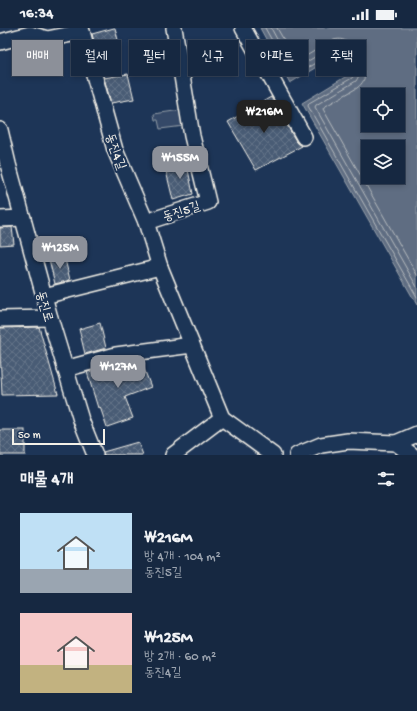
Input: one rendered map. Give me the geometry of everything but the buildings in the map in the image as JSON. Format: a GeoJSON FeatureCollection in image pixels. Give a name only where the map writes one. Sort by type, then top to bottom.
{"type":"FeatureCollection","features":[{"type":"Feature","properties":{"kind":"street","name":"동진5길"},"geometry":{"type":"LineString","coordinates":[[146,222],[208,202],[192,136],[174,28]]}},
{"type":"Feature","properties":{"kind":"street"},"geometry":{"type":"LineString","coordinates":[[243,28],[304,138]]}},
{"type":"Feature","properties":{"kind":"street","name":"동진4길"},"geometry":{"type":"LineString","coordinates":[[0,42],[34,31],[47,39],[81,30],[115,150],[146,222],[160,267],[222,418]]}},
{"type":"Feature","properties":{"kind":"street","name":"동진로"},"geometry":{"type":"LineString","coordinates":[[0,130],[22,218],[50,318],[81,420],[95,455]]}},
{"type":"Feature","properties":{"kind":"street"},"geometry":{"type":"LineString","coordinates":[[0,219],[22,218]]}},
{"type":"Feature","properties":{"kind":"street"},"geometry":{"type":"LineString","coordinates":[[44,296],[160,267]]}},
{"type":"Feature","properties":{"kind":"street"},"geometry":{"type":"LineString","coordinates":[[0,319],[50,318]]}},
{"type":"Feature","properties":{"kind":"street"},"geometry":{"type":"LineString","coordinates":[[65,369],[116,355],[192,345]]}},
{"type":"Feature","properties":{"kind":"street"},"geometry":{"type":"LineString","coordinates":[[173,455],[222,418],[273,455]]}},
{"type":"Feature","properties":{"kind":"street"},"geometry":{"type":"LineString","coordinates":[[297,455],[321,445],[348,441],[396,443],[417,434]]}},
{"type":"Feature","properties":{"kind":"street"},"geometry":{"type":"LineString","coordinates":[[364,455],[379,442]]}},
{"type":"Feature","properties":{"kind":"street"},"geometry":{"type":"LineString","coordinates":[[396,443],[412,455]]}},
{"type":"Feature","properties":{"kind":"shaded area"},"geometry":{"type":"Polygon","coordinates":[[[181,110],[184,126],[160,129],[158,120],[155,120],[154,114],[181,110]]]}},
{"type":"Feature","properties":{"kind":"water"},"geometry":{"type":"Polygon","coordinates":[[[260,28],[417,28],[417,305],[302,103],[347,76],[366,76],[366,40],[316,40],[316,67],[308,72],[308,40],[267,40],[260,28]]]}},
{"type":"Feature","properties":{"kind":"water"},"geometry":{"type":"Polygon","coordinates":[[[286,76],[302,76],[290,83],[286,76]]]}}]}
